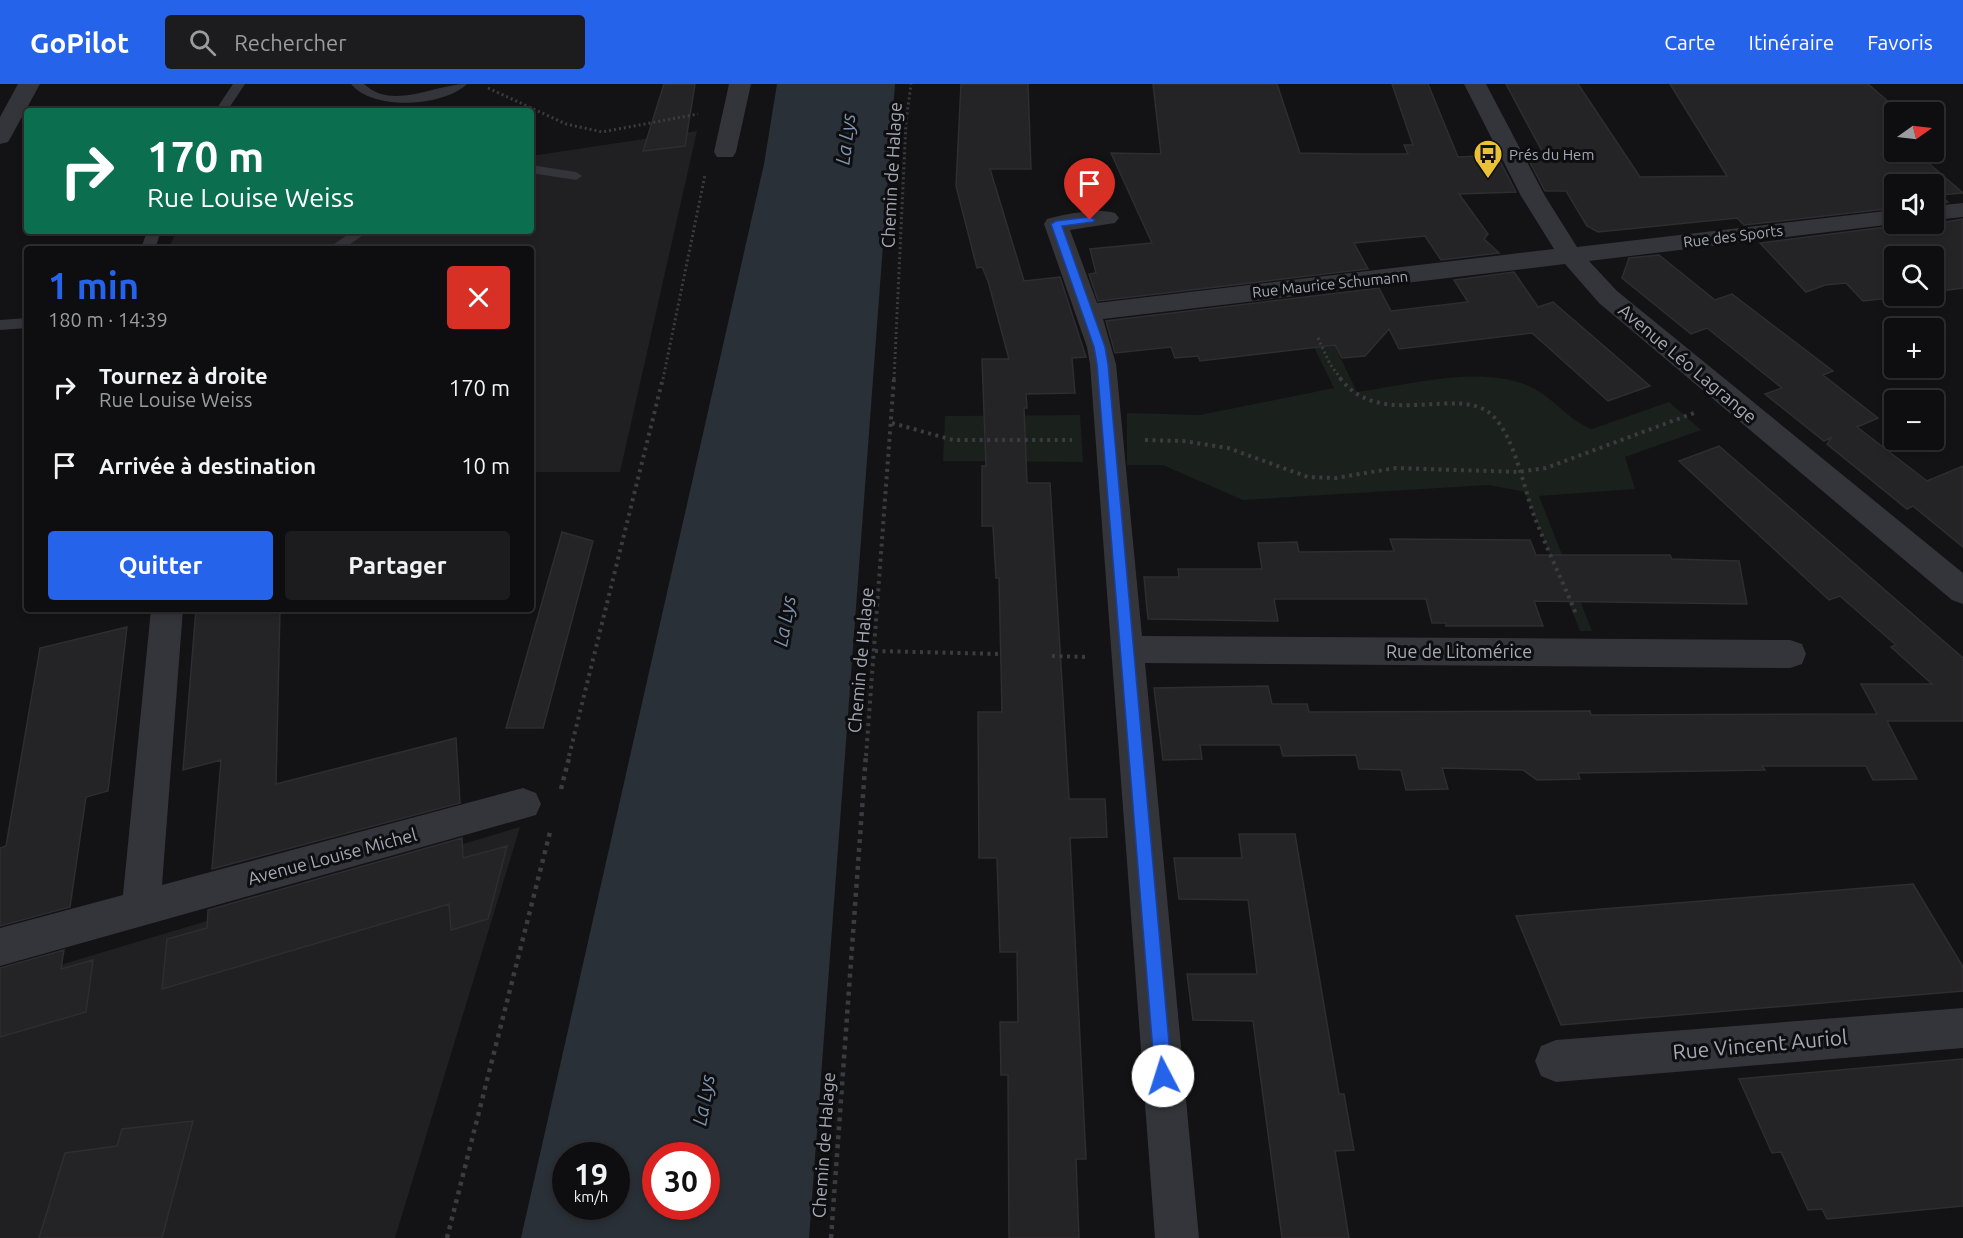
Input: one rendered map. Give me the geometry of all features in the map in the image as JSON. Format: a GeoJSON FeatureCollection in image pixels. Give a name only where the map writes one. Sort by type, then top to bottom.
{"type":"FeatureCollection","features":[{"type":"Feature","properties":{"kind":"street"},"geometry":{"type":"LineString","coordinates":[[0,137],[29,84]]}},
{"type":"Feature","properties":{"kind":"street"},"geometry":{"type":"LineString","coordinates":[[724,152],[740,84]]}},
{"type":"Feature","properties":{"kind":"street","name":"Avenue Léo Lagrange"},"geometry":{"type":"LineString","coordinates":[[1475,84],[1523,176],[1585,275],[1608,297],[1963,591]]}},
{"type":"Feature","properties":{"kind":"street"},"geometry":{"type":"LineString","coordinates":[[1944,212],[1963,210]]}},
{"type":"Feature","properties":{"kind":"street"},"geometry":{"type":"LineString","coordinates":[[1107,218],[1056,224],[1088,312],[1101,356],[1177,1238]]}},
{"type":"Feature","properties":{"kind":"street","name":"Rue des Sports"},"geometry":{"type":"LineString","coordinates":[[1572,256],[1884,218]]}},
{"type":"Feature","properties":{"kind":"street","name":"Rue Maurice Schumann"},"geometry":{"type":"LineString","coordinates":[[1088,312],[1572,256]]}},
{"type":"Feature","properties":{"kind":"street"},"geometry":{"type":"LineString","coordinates":[[141,909],[167,612]]}},
{"type":"Feature","properties":{"kind":"street","name":"Rue de Litomérice"},"geometry":{"type":"LineString","coordinates":[[1127,649],[1790,654]]}},
{"type":"Feature","properties":{"kind":"street","name":"Avenue Louise Michel"},"geometry":{"type":"LineString","coordinates":[[0,947],[523,804]]}},
{"type":"Feature","properties":{"kind":"street","name":"Rue Vincent Auriol"},"geometry":{"type":"LineString","coordinates":[[1556,1061],[1963,1028]]}},
{"type":"Feature","properties":{"kind":"lane"},"geometry":{"type":"LineString","coordinates":[[223,108],[239,84]]}},
{"type":"Feature","properties":{"kind":"lane"},"geometry":{"type":"LineString","coordinates":[[357,84],[363,92],[374,97],[401,99],[436,94],[461,84]]}},
{"type":"Feature","properties":{"kind":"lane"},"geometry":{"type":"LineString","coordinates":[[534,169],[576,176]]}},
{"type":"Feature","properties":{"kind":"lane"},"geometry":{"type":"LineString","coordinates":[[339,246],[358,234]]}},
{"type":"Feature","properties":{"kind":"lane"},"geometry":{"type":"LineString","coordinates":[[0,325],[24,323]]}},
{"type":"Feature","properties":{"kind":"path"},"geometry":{"type":"LineString","coordinates":[[480,84],[532,108]]}},
{"type":"Feature","properties":{"kind":"path","name":"Chemin de Halage"},"geometry":{"type":"LineString","coordinates":[[831,1238],[844,1031],[892,423],[906,122],[911,84]]}},
{"type":"Feature","properties":{"kind":"path"},"geometry":{"type":"LineString","coordinates":[[534,109],[566,124],[602,132],[734,108]]}},
{"type":"Feature","properties":{"kind":"path"},"geometry":{"type":"LineString","coordinates":[[559,796],[653,427],[706,170],[724,152]]}},
{"type":"Feature","properties":{"kind":"path"},"geometry":{"type":"LineString","coordinates":[[1318,338],[1330,364],[1346,386],[1380,405],[1467,404],[1492,414],[1506,434],[1550,555],[1593,652]]}},
{"type":"Feature","properties":{"kind":"path"},"geometry":{"type":"LineString","coordinates":[[892,423],[953,440],[1109,438],[1183,441],[1228,448],[1308,477],[1336,478],[1396,468],[1518,472],[1546,468],[1731,399]]}},
{"type":"Feature","properties":{"kind":"path"},"geometry":{"type":"LineString","coordinates":[[875,651],[1001,654]]}},
{"type":"Feature","properties":{"kind":"path"},"geometry":{"type":"LineString","coordinates":[[447,1238],[550,830]]}},
{"type":"Feature","properties":{"kind":"shaded area"},"geometry":{"type":"Polygon","coordinates":[[[697,131],[620,472],[534,472],[534,246],[170,246],[175,234],[534,234],[534,156],[697,131]]]}},
{"type":"Feature","properties":{"kind":"shaded area"},"geometry":{"type":"Polygon","coordinates":[[[1313,301],[1357,392],[1445,378],[1490,377],[1511,380],[1531,387],[1583,425],[1592,429],[1669,402],[1701,430],[1625,457],[1635,489],[1539,496],[1592,631],[1580,631],[1525,492],[1489,485],[1243,500],[1163,465],[1127,465],[1127,413],[1200,415],[1334,388],[1292,303],[1313,301]]]}},
{"type":"Feature","properties":{"kind":"shaded area"},"geometry":{"type":"Polygon","coordinates":[[[1080,415],[1083,462],[943,461],[945,416],[1080,415]]]}},
{"type":"Feature","properties":{"kind":"shaded area"},"geometry":{"type":"Polygon","coordinates":[[[520,827],[395,1238],[0,1238],[0,983],[520,827]]]}},
{"type":"Feature","properties":{"kind":"water","name":"La Lys"},"geometry":{"type":"Polygon","coordinates":[[[777,84],[895,84],[809,1238],[521,1238],[764,164],[777,84]]]}},
{"type":"Feature","properties":{"kind":"building"},"geometry":{"type":"Polygon","coordinates":[[[664,84],[695,84],[685,146],[643,151],[664,84]]]}},
{"type":"Feature","properties":{"kind":"building"},"geometry":{"type":"Polygon","coordinates":[[[961,84],[1028,84],[1031,169],[990,169],[1024,281],[1060,277],[1086,357],[1072,358],[1075,393],[1026,394],[1027,408],[1024,408],[1027,483],[1050,483],[1069,799],[1105,799],[1107,837],[1070,838],[1086,1159],[1076,1159],[1079,1238],[1009,1238],[1008,1075],[1001,1075],[1000,1022],[1018,1022],[1017,952],[1000,952],[997,858],[979,858],[978,712],[1002,712],[999,578],[996,578],[993,526],[982,526],[982,466],[986,466],[982,359],[1009,359],[988,281],[982,267],[977,268],[956,186],[961,84]]]}},
{"type":"Feature","properties":{"kind":"building"},"geometry":{"type":"Polygon","coordinates":[[[1153,84],[1277,84],[1300,153],[1408,154],[1404,145],[1413,145],[1392,84],[1428,84],[1458,157],[1497,155],[1516,192],[1459,194],[1488,234],[1484,239],[1499,253],[1441,260],[1425,236],[1354,243],[1368,269],[1098,301],[1089,274],[1096,273],[1090,249],[1152,243],[1111,153],[1161,154],[1153,84]]]}},
{"type":"Feature","properties":{"kind":"building"},"geometry":{"type":"Polygon","coordinates":[[[1506,84],[1578,84],[1640,177],[1727,176],[1670,84],[1868,84],[1889,102],[1884,102],[1884,162],[1927,162],[1941,174],[1884,174],[1884,209],[1744,225],[1737,218],[1598,232],[1587,226],[1566,191],[1545,191],[1525,153],[1543,153],[1506,84]]]}},
{"type":"Feature","properties":{"kind":"building"},"geometry":{"type":"Polygon","coordinates":[[[1944,177],[1963,193],[1944,195],[1944,177]]]}},
{"type":"Feature","properties":{"kind":"building"},"geometry":{"type":"Polygon","coordinates":[[[1963,219],[1963,288],[1944,291],[1944,246],[1884,246],[1884,299],[1863,301],[1846,283],[1825,285],[1806,292],[1760,243],[1884,227],[1884,234],[1944,234],[1944,222],[1963,219]]]}},
{"type":"Feature","properties":{"kind":"building"},"geometry":{"type":"Polygon","coordinates":[[[1659,255],[1715,300],[1732,294],[1833,371],[1823,375],[1878,418],[1857,427],[1927,481],[1963,466],[1963,547],[1913,506],[1907,509],[1827,444],[1832,437],[1824,441],[1765,394],[1782,388],[1707,328],[1691,334],[1622,278],[1629,258],[1659,255]]]}},
{"type":"Feature","properties":{"kind":"building"},"geometry":{"type":"Polygon","coordinates":[[[1514,272],[1538,307],[1553,302],[1650,386],[1608,401],[1532,333],[1399,349],[1389,329],[1365,356],[1342,358],[1335,345],[1200,361],[1198,356],[1175,358],[1171,347],[1115,353],[1106,321],[1379,288],[1391,311],[1468,302],[1454,280],[1514,272]]]}},
{"type":"Feature","properties":{"kind":"building"},"geometry":{"type":"Polygon","coordinates":[[[1719,446],[1963,658],[1963,721],[1887,721],[1917,779],[1873,780],[1866,766],[1762,766],[1765,770],[1578,773],[1580,779],[1537,780],[1523,770],[1442,768],[1448,789],[1406,790],[1401,770],[1359,769],[1356,755],[1283,756],[1280,745],[1200,745],[1202,759],[1163,760],[1154,688],[1268,686],[1272,704],[1307,704],[1309,712],[1590,711],[1591,715],[1877,714],[1861,684],[1932,684],[1891,647],[1896,645],[1840,596],[1829,600],[1679,461],[1719,446]]]}},
{"type":"Feature","properties":{"kind":"building"},"geometry":{"type":"Polygon","coordinates":[[[562,532],[593,541],[543,728],[506,728],[562,532]]]}},
{"type":"Feature","properties":{"kind":"building"},"geometry":{"type":"Polygon","coordinates":[[[1390,539],[1530,540],[1536,555],[1670,555],[1672,559],[1739,561],[1747,604],[1534,601],[1543,626],[1446,626],[1446,623],[1432,623],[1426,599],[1274,599],[1278,621],[1148,619],[1144,577],[1179,577],[1178,569],[1262,569],[1258,543],[1297,542],[1299,552],[1394,551],[1390,539]]]}},
{"type":"Feature","properties":{"kind":"building"},"geometry":{"type":"Polygon","coordinates":[[[196,612],[280,612],[276,784],[456,738],[460,803],[212,869],[221,760],[183,770],[196,612]]]}},
{"type":"Feature","properties":{"kind":"building"},"geometry":{"type":"Polygon","coordinates":[[[127,627],[108,791],[86,797],[70,907],[0,926],[0,848],[6,846],[40,648],[127,627]]]}},
{"type":"Feature","properties":{"kind":"building"},"geometry":{"type":"Polygon","coordinates":[[[1239,834],[1295,834],[1339,1094],[1344,1094],[1354,1150],[1335,1151],[1349,1238],[1282,1238],[1253,1021],[1193,1020],[1187,974],[1257,974],[1248,900],[1179,899],[1174,858],[1242,858],[1239,834]]]}},
{"type":"Feature","properties":{"kind":"building"},"geometry":{"type":"Polygon","coordinates":[[[462,838],[463,858],[507,846],[488,919],[451,930],[449,904],[162,989],[167,939],[207,928],[208,910],[462,838]]]}},
{"type":"Feature","properties":{"kind":"building"},"geometry":{"type":"Polygon","coordinates":[[[1913,884],[1963,967],[1963,991],[1561,1025],[1516,916],[1913,884]]]}},
{"type":"Feature","properties":{"kind":"building"},"geometry":{"type":"Polygon","coordinates":[[[64,950],[61,969],[93,960],[86,1012],[0,1037],[0,968],[64,950]]]}},
{"type":"Feature","properties":{"kind":"building"},"geometry":{"type":"Polygon","coordinates":[[[1963,1059],[1963,1206],[1827,1219],[1822,1209],[1808,1210],[1781,1152],[1772,1153],[1739,1079],[1963,1059]]]}},
{"type":"Feature","properties":{"kind":"building"},"geometry":{"type":"Polygon","coordinates":[[[193,1121],[162,1238],[39,1238],[65,1153],[117,1146],[122,1129],[193,1121]]]}},
{"type":"Feature","properties":{"kind":"place","name":"Prés du Hem"},"geometry":{"type":"Point","coordinates":[1488,180]}},
{"type":"Feature","properties":{"kind":"route"},"geometry":{"type":"LineString","coordinates":[[1090,220],[1056,224],[1100,347],[1103,364],[1163,1076]]}}]}
